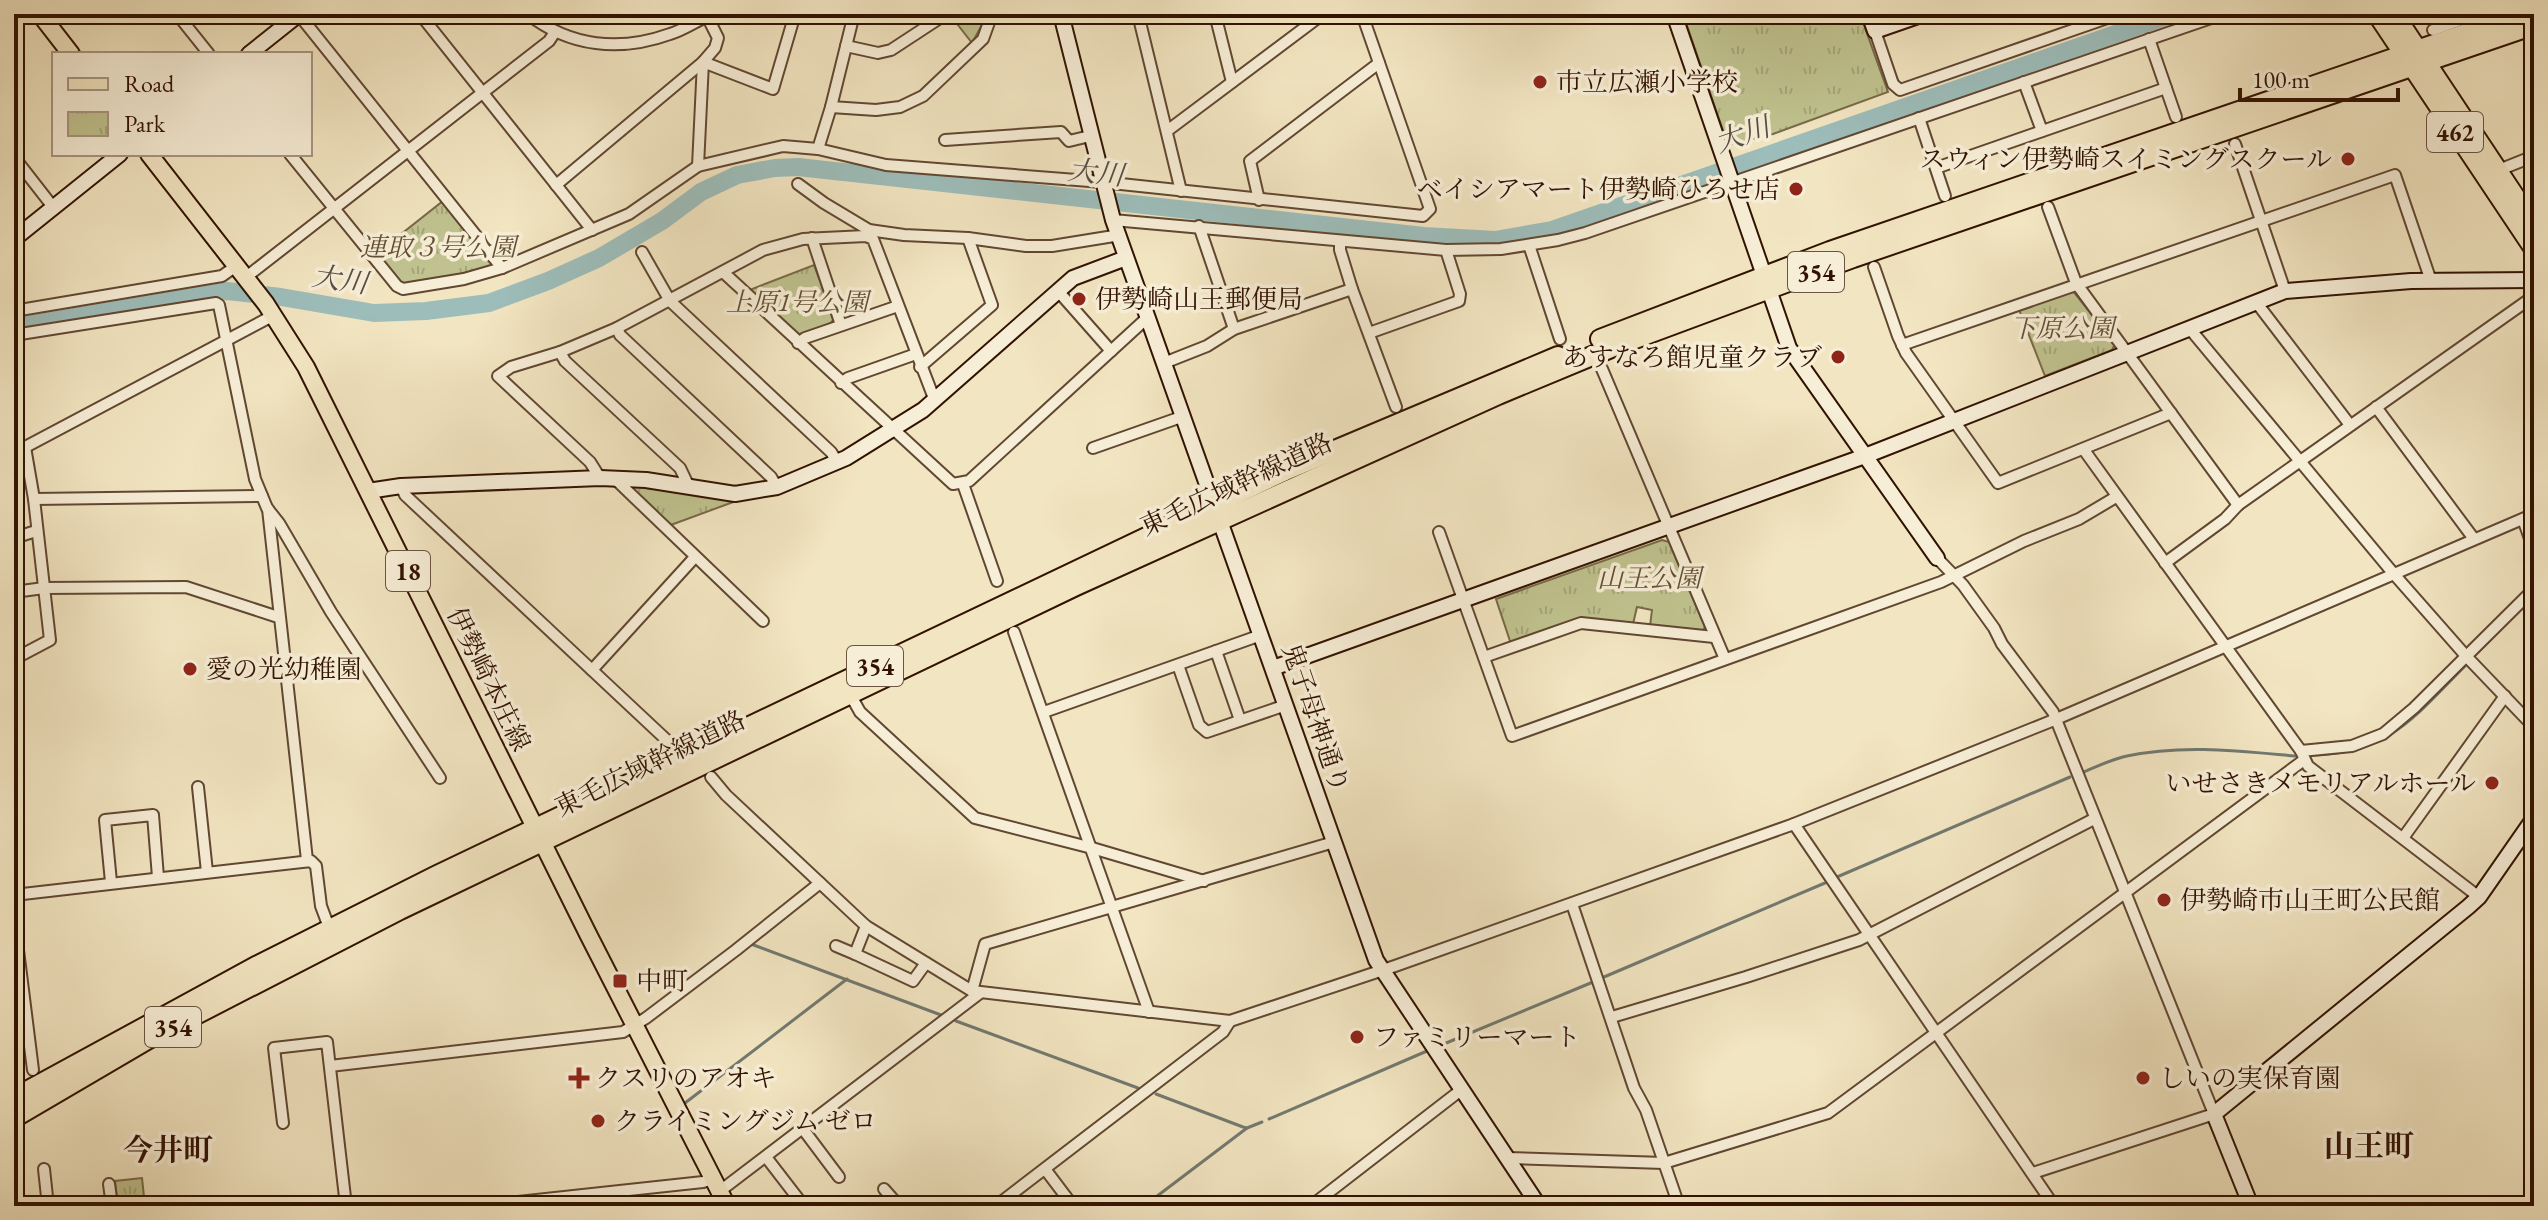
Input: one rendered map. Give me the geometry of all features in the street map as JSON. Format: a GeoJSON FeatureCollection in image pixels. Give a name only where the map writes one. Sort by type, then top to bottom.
{"type":"FeatureCollection","features":[{"type":"Feature","properties":{"kind":"highway","name":"462"},"geometry":{"type":"LineString","coordinates":[[2377,14],[2415,58],[2499,170],[2534,225]]}},
{"type":"Feature","properties":{"kind":"highway","name":"462"},"geometry":{"type":"LineString","coordinates":[[2394,14],[2415,58],[2534,249]]}},
{"type":"Feature","properties":{"kind":"highway","name":"東毛広域幹線道路"},"geometry":{"type":"LineString","coordinates":[[539,836],[851,696],[1217,512],[1285,471],[1494,382],[1766,282],[1853,258],[2523,17]]}},
{"type":"Feature","properties":{"kind":"highway","name":"東毛広域幹線道路"},"geometry":{"type":"LineString","coordinates":[[14,1098],[332,936],[1217,512]]}},
{"type":"Feature","properties":{"kind":"highway","name":"東毛広域幹線道路"},"geometry":{"type":"LineString","coordinates":[[14,1118],[332,936]]}},
{"type":"Feature","properties":{"kind":"main road"},"geometry":{"type":"LineString","coordinates":[[40,14],[69,52]]}},
{"type":"Feature","properties":{"kind":"main road","name":"伊勢崎本庄線"},"geometry":{"type":"LineString","coordinates":[[151,156],[270,309],[306,367],[718,1195]]}},
{"type":"Feature","properties":{"kind":"street"},"geometry":{"type":"LineString","coordinates":[[177,14],[207,52]]}},
{"type":"Feature","properties":{"kind":"street"},"geometry":{"type":"LineString","coordinates":[[420,14],[592,230]]}},
{"type":"Feature","properties":{"kind":"street"},"geometry":{"type":"LineString","coordinates":[[528,14],[555,32],[597,45],[625,45],[673,34],[708,15],[718,38],[715,48],[703,62],[556,185]]}},
{"type":"Feature","properties":{"kind":"street"},"geometry":{"type":"LineString","coordinates":[[703,62],[773,89],[795,14]]}},
{"type":"Feature","properties":{"kind":"street"},"geometry":{"type":"LineString","coordinates":[[818,149],[854,14]]}},
{"type":"Feature","properties":{"kind":"street"},"geometry":{"type":"LineString","coordinates":[[846,46],[878,53],[891,50],[946,14]]}},
{"type":"Feature","properties":{"kind":"street"},"geometry":{"type":"LineString","coordinates":[[831,107],[876,110],[900,107],[923,96],[983,39],[992,14]]}},
{"type":"Feature","properties":{"kind":"street"},"geometry":{"type":"LineString","coordinates":[[1061,14],[1104,185]]}},
{"type":"Feature","properties":{"kind":"street"},"geometry":{"type":"LineString","coordinates":[[1138,14],[1181,191]]}},
{"type":"Feature","properties":{"kind":"street"},"geometry":{"type":"LineString","coordinates":[[1215,14],[1232,82]]}},
{"type":"Feature","properties":{"kind":"street"},"geometry":{"type":"LineString","coordinates":[[1167,131],[1323,14]]}},
{"type":"Feature","properties":{"kind":"street"},"geometry":{"type":"LineString","coordinates":[[292,156],[397,286],[403,289],[464,279],[502,268],[629,214],[698,166],[783,146],[818,149],[886,165],[1423,216],[1430,209],[1362,14]]}},
{"type":"Feature","properties":{"kind":"street"},"geometry":{"type":"LineString","coordinates":[[1674,14],[1789,348],[1937,558],[1955,576],[2053,712],[2214,1114],[2245,1204]]}},
{"type":"Feature","properties":{"kind":"street"},"geometry":{"type":"LineString","coordinates":[[1869,14],[1893,84],[1900,90],[2119,14]]}},
{"type":"Feature","properties":{"kind":"street"},"geometry":{"type":"LineString","coordinates":[[1875,31],[1924,14]]}},
{"type":"Feature","properties":{"kind":"street"},"geometry":{"type":"LineString","coordinates":[[1113,217],[1446,250],[1529,245],[1585,233],[2223,14]]}},
{"type":"Feature","properties":{"kind":"street"},"geometry":{"type":"LineString","coordinates":[[2433,30],[2478,14]]}},
{"type":"Feature","properties":{"kind":"street"},"geometry":{"type":"LineString","coordinates":[[251,52],[296,15],[304,21],[502,268]]}},
{"type":"Feature","properties":{"kind":"street"},"geometry":{"type":"LineString","coordinates":[[14,311],[243,275],[549,41],[555,32]]}},
{"type":"Feature","properties":{"kind":"street"},"geometry":{"type":"LineString","coordinates":[[2149,39],[2176,117]]}},
{"type":"Feature","properties":{"kind":"street"},"geometry":{"type":"LineString","coordinates":[[698,166],[703,62]]}},
{"type":"Feature","properties":{"kind":"street"},"geometry":{"type":"LineString","coordinates":[[1259,200],[1250,161],[1379,63]]}},
{"type":"Feature","properties":{"kind":"street"},"geometry":{"type":"LineString","coordinates":[[2024,82],[2042,131]]}},
{"type":"Feature","properties":{"kind":"street"},"geometry":{"type":"LineString","coordinates":[[1936,168],[2166,88]]}},
{"type":"Feature","properties":{"kind":"street"},"geometry":{"type":"LineString","coordinates":[[1919,118],[1945,196]]}},
{"type":"Feature","properties":{"kind":"street"},"geometry":{"type":"LineString","coordinates":[[945,140],[1061,132],[1069,141],[1090,136]]}},
{"type":"Feature","properties":{"kind":"street"},"geometry":{"type":"LineString","coordinates":[[2235,144],[2285,291]]}},
{"type":"Feature","properties":{"kind":"street"},"geometry":{"type":"LineString","coordinates":[[14,239],[117,156]]}},
{"type":"Feature","properties":{"kind":"street"},"geometry":{"type":"LineString","coordinates":[[2499,170],[2534,156]]}},
{"type":"Feature","properties":{"kind":"street"},"geometry":{"type":"LineString","coordinates":[[14,157],[53,207]]}},
{"type":"Feature","properties":{"kind":"street"},"geometry":{"type":"LineString","coordinates":[[1902,345],[2395,175],[2431,281]]}},
{"type":"Feature","properties":{"kind":"street"},"geometry":{"type":"LineString","coordinates":[[798,184],[873,239],[935,401]]}},
{"type":"Feature","properties":{"kind":"street","name":"鬼子母神通り"},"geometry":{"type":"LineString","coordinates":[[1104,185],[1147,318],[1382,970],[1539,1206]]}},
{"type":"Feature","properties":{"kind":"street"},"geometry":{"type":"LineString","coordinates":[[2048,207],[2076,283],[2238,505]]}},
{"type":"Feature","properties":{"kind":"street"},"geometry":{"type":"LineString","coordinates":[[1199,226],[1234,329]]}},
{"type":"Feature","properties":{"kind":"street"},"geometry":{"type":"LineString","coordinates":[[763,621],[498,376],[511,367],[560,352],[617,328],[763,250],[812,238],[868,233],[1052,246],[1120,235]]}},
{"type":"Feature","properties":{"kind":"street"},"geometry":{"type":"LineString","coordinates":[[812,238],[841,325]]}},
{"type":"Feature","properties":{"kind":"street"},"geometry":{"type":"LineString","coordinates":[[920,367],[992,305],[968,238]]}},
{"type":"Feature","properties":{"kind":"street"},"geometry":{"type":"LineString","coordinates":[[1340,241],[1352,289],[1396,407]]}},
{"type":"Feature","properties":{"kind":"street"},"geometry":{"type":"LineString","coordinates":[[1529,245],[1560,339]]}},
{"type":"Feature","properties":{"kind":"street"},"geometry":{"type":"LineString","coordinates":[[1369,333],[1459,301],[1460,294],[1446,250]]}},
{"type":"Feature","properties":{"kind":"street"},"geometry":{"type":"LineString","coordinates":[[642,252],[670,301],[831,452],[838,463]]}},
{"type":"Feature","properties":{"kind":"street"},"geometry":{"type":"LineString","coordinates":[[368,491],[401,486],[607,478],[735,494],[777,487],[838,463],[935,401],[1058,291],[1081,274],[1126,258]]}},
{"type":"Feature","properties":{"kind":"street"},"geometry":{"type":"LineString","coordinates":[[1874,267],[1902,345],[1998,483],[2171,413]]}},
{"type":"Feature","properties":{"kind":"street"},"geometry":{"type":"LineString","coordinates":[[723,272],[953,484],[963,484],[1147,318]]}},
{"type":"Feature","properties":{"kind":"street"},"geometry":{"type":"LineString","coordinates":[[1273,668],[1865,456],[2285,291],[2378,282],[2534,280]]}},
{"type":"Feature","properties":{"kind":"street"},"geometry":{"type":"LineString","coordinates":[[1164,363],[1207,346],[1234,329],[1352,289]]}},
{"type":"Feature","properties":{"kind":"street"},"geometry":{"type":"LineString","coordinates":[[1058,291],[1111,351]]}},
{"type":"Feature","properties":{"kind":"street"},"geometry":{"type":"LineString","coordinates":[[2165,563],[2225,519],[2238,505],[2534,296]]}},
{"type":"Feature","properties":{"kind":"street"},"geometry":{"type":"LineString","coordinates":[[2256,302],[2350,425]]}},
{"type":"Feature","properties":{"kind":"street"},"geometry":{"type":"LineString","coordinates":[[14,335],[216,303],[219,305],[255,479],[267,508],[440,778]]}},
{"type":"Feature","properties":{"kind":"street"},"geometry":{"type":"LineString","coordinates":[[798,343],[898,306]]}},
{"type":"Feature","properties":{"kind":"street"},"geometry":{"type":"LineString","coordinates":[[14,453],[225,339],[270,309]]}},
{"type":"Feature","properties":{"kind":"street"},"geometry":{"type":"LineString","coordinates":[[617,328],[620,335],[771,477],[777,487]]}},
{"type":"Feature","properties":{"kind":"street"},"geometry":{"type":"LineString","coordinates":[[2190,329],[2393,573],[2534,727]]}},
{"type":"Feature","properties":{"kind":"street"},"geometry":{"type":"LineString","coordinates":[[560,352],[565,361],[680,468],[687,477],[689,487]]}},
{"type":"Feature","properties":{"kind":"street"},"geometry":{"type":"LineString","coordinates":[[841,383],[916,354]]}},
{"type":"Feature","properties":{"kind":"street"},"geometry":{"type":"LineString","coordinates":[[1602,369],[1725,659]]}},
{"type":"Feature","properties":{"kind":"street"},"geometry":{"type":"LineString","coordinates":[[2376,407],[2474,539]]}},
{"type":"Feature","properties":{"kind":"street"},"geometry":{"type":"LineString","coordinates":[[1093,448],[1184,416]]}},
{"type":"Feature","properties":{"kind":"street"},"geometry":{"type":"LineString","coordinates":[[14,659],[50,640],[25,447]]}},
{"type":"Feature","properties":{"kind":"street"},"geometry":{"type":"LineString","coordinates":[[2084,450],[2226,645],[2308,766],[2479,897]]}},
{"type":"Feature","properties":{"kind":"street"},"geometry":{"type":"LineString","coordinates":[[963,484],[997,581]]}},
{"type":"Feature","properties":{"kind":"street"},"geometry":{"type":"LineString","coordinates":[[401,486],[405,495],[673,746]]}},
{"type":"Feature","properties":{"kind":"street"},"geometry":{"type":"LineString","coordinates":[[34,499],[262,496]]}},
{"type":"Feature","properties":{"kind":"street"},"geometry":{"type":"LineString","coordinates":[[1439,532],[1512,736],[1955,576],[2024,541],[2079,519],[2116,497]]}},
{"type":"Feature","properties":{"kind":"street"},"geometry":{"type":"LineString","coordinates":[[267,508],[307,860]]}},
{"type":"Feature","properties":{"kind":"street"},"geometry":{"type":"LineString","coordinates":[[711,777],[726,795],[866,926],[976,992],[1230,1021],[1794,824],[2054,720],[2534,514]]}},
{"type":"Feature","properties":{"kind":"street"},"geometry":{"type":"LineString","coordinates":[[2523,519],[2534,550]]}},
{"type":"Feature","properties":{"kind":"street"},"geometry":{"type":"LineString","coordinates":[[14,538],[36,531]]}},
{"type":"Feature","properties":{"kind":"street"},"geometry":{"type":"LineString","coordinates":[[592,670],[695,557]]}},
{"type":"Feature","properties":{"kind":"street"},"geometry":{"type":"LineString","coordinates":[[14,592],[44,588],[186,587],[278,617]]}},
{"type":"Feature","properties":{"kind":"street"},"geometry":{"type":"LineString","coordinates":[[1507,1158],[1664,1163],[1828,1113],[2126,894],[2302,756],[2352,746],[2383,734],[2414,708],[2534,589]]}},
{"type":"Feature","properties":{"kind":"street"},"geometry":{"type":"LineString","coordinates":[[1484,657],[1581,623],[1714,637]]}},
{"type":"Feature","properties":{"kind":"street"},"geometry":{"type":"LineString","coordinates":[[1014,632],[1149,1012]]}},
{"type":"Feature","properties":{"kind":"street"},"geometry":{"type":"LineString","coordinates":[[1044,712],[1261,635]]}},
{"type":"Feature","properties":{"kind":"street"},"geometry":{"type":"LineString","coordinates":[[1216,651],[1240,720]]}},
{"type":"Feature","properties":{"kind":"street"},"geometry":{"type":"LineString","coordinates":[[1178,665],[1202,730],[1207,732],[1286,705]]}},
{"type":"Feature","properties":{"kind":"street"},"geometry":{"type":"LineString","coordinates":[[851,696],[863,715],[975,818],[1204,881]]}},
{"type":"Feature","properties":{"kind":"street"},"geometry":{"type":"LineString","coordinates":[[2403,838],[2505,696]]}},
{"type":"Feature","properties":{"kind":"street"},"geometry":{"type":"LineString","coordinates":[[198,787],[207,872]]}},
{"type":"Feature","properties":{"kind":"street"},"geometry":{"type":"LineString","coordinates":[[111,882],[105,820],[141,816],[153,815],[158,877]]}},
{"type":"Feature","properties":{"kind":"street"},"geometry":{"type":"LineString","coordinates":[[2033,1173],[2214,1114],[2479,897],[2534,818]]}},
{"type":"Feature","properties":{"kind":"street"},"geometry":{"type":"LineString","coordinates":[[1612,1017],[1746,977],[1869,935],[2094,819]]}},
{"type":"Feature","properties":{"kind":"street"},"geometry":{"type":"LineString","coordinates":[[1794,824],[2054,1206]]}},
{"type":"Feature","properties":{"kind":"street"},"geometry":{"type":"LineString","coordinates":[[481,1206],[522,1204],[703,1182],[718,1195],[976,992],[985,944],[1334,842]]}},
{"type":"Feature","properties":{"kind":"street"},"geometry":{"type":"LineString","coordinates":[[14,895],[307,860],[316,866],[321,906],[332,936]]}},
{"type":"Feature","properties":{"kind":"street"},"geometry":{"type":"LineString","coordinates":[[330,1066],[615,1034],[635,1025],[820,883]]}},
{"type":"Feature","properties":{"kind":"street"},"geometry":{"type":"LineString","coordinates":[[1572,904],[1634,1088],[1646,1110],[1679,1206]]}},
{"type":"Feature","properties":{"kind":"street"},"geometry":{"type":"LineString","coordinates":[[14,918],[18,978],[33,1070]]}},
{"type":"Feature","properties":{"kind":"street"},"geometry":{"type":"LineString","coordinates":[[855,954],[866,926]]}},
{"type":"Feature","properties":{"kind":"street"},"geometry":{"type":"LineString","coordinates":[[836,946],[913,981],[926,963]]}},
{"type":"Feature","properties":{"kind":"street"},"geometry":{"type":"LineString","coordinates":[[996,1206],[1223,1032],[1230,1021]]}},
{"type":"Feature","properties":{"kind":"street"},"geometry":{"type":"LineString","coordinates":[[283,1123],[274,1048],[327,1042],[346,1206]]}},
{"type":"Feature","properties":{"kind":"street"},"geometry":{"type":"LineString","coordinates":[[1311,1206],[1461,1090]]}},
{"type":"Feature","properties":{"kind":"street"},"geometry":{"type":"LineString","coordinates":[[803,1129],[839,1177]]}},
{"type":"Feature","properties":{"kind":"street"},"geometry":{"type":"LineString","coordinates":[[766,1157],[803,1205]]}},
{"type":"Feature","properties":{"kind":"street"},"geometry":{"type":"LineString","coordinates":[[44,1169],[48,1206]]}},
{"type":"Feature","properties":{"kind":"street"},"geometry":{"type":"LineString","coordinates":[[1045,1169],[1073,1206]]}},
{"type":"Feature","properties":{"kind":"street"},"geometry":{"type":"LineString","coordinates":[[109,1184],[112,1206]]}},
{"type":"Feature","properties":{"kind":"street"},"geometry":{"type":"LineString","coordinates":[[884,1189],[899,1206]]}},
{"type":"Feature","properties":{"kind":"green space"},"geometry":{"type":"Polygon","coordinates":[[[988,14],[972,43],[951,16],[988,14]]]}},
{"type":"Feature","properties":{"kind":"green space"},"geometry":{"type":"Polygon","coordinates":[[[1683,14],[1860,14],[1888,92],[1773,134],[1728,145],[1683,14]]]}},
{"type":"Feature","properties":{"kind":"green space","name":"連取３号公園"},"geometry":{"type":"Polygon","coordinates":[[[443,201],[492,263],[489,267],[452,277],[406,285],[399,283],[376,254],[443,201]]]}},
{"type":"Feature","properties":{"kind":"green space","name":"上原1号公園"},"geometry":{"type":"Polygon","coordinates":[[[814,265],[834,319],[815,331],[793,334],[747,291],[814,265]]]}},
{"type":"Feature","properties":{"kind":"green space","name":"下原公園"},"geometry":{"type":"Polygon","coordinates":[[[2072,290],[2115,344],[2112,350],[2045,376],[2018,307],[2072,290]]]}},
{"type":"Feature","properties":{"kind":"green space"},"geometry":{"type":"Polygon","coordinates":[[[626,485],[736,501],[668,526],[626,485]]]}},
{"type":"Feature","properties":{"kind":"green space","name":"山王公園"},"geometry":{"type":"Polygon","coordinates":[[[1662,540],[1669,542],[1705,627],[1702,632],[1650,626],[1652,610],[1637,607],[1633,624],[1582,619],[1511,644],[1496,599],[1662,540]]]}},
{"type":"Feature","properties":{"kind":"green space"},"geometry":{"type":"Polygon","coordinates":[[[142,1178],[145,1206],[118,1206],[115,1181],[142,1178]]]}},
{"type":"Feature","properties":{"kind":"waterway","name":"大川"},"geometry":{"type":"LineString","coordinates":[[14,327],[227,291],[374,313],[426,311],[489,303],[599,258],[662,221],[701,192],[737,175],[775,168],[798,167],[1424,236],[1495,240],[1552,230],[2173,14]]}},
{"type":"Feature","properties":{"kind":"waterway"},"geometry":{"type":"LineString","coordinates":[[2474,656],[2525,605]]}},
{"type":"Feature","properties":{"kind":"waterway"},"geometry":{"type":"LineString","coordinates":[[2313,755],[2340,753],[2382,739],[2415,716],[2465,666]]}},
{"type":"Feature","properties":{"kind":"waterway"},"geometry":{"type":"LineString","coordinates":[[2081,773],[2121,757],[2169,750],[2295,756]]}},
{"type":"Feature","properties":{"kind":"waterway"},"geometry":{"type":"LineString","coordinates":[[1837,877],[2070,777]]}},
{"type":"Feature","properties":{"kind":"waterway"},"geometry":{"type":"LineString","coordinates":[[1604,977],[1825,883]]}},
{"type":"Feature","properties":{"kind":"waterway"},"geometry":{"type":"LineString","coordinates":[[751,944],[941,1015]]}},
{"type":"Feature","properties":{"kind":"waterway"},"geometry":{"type":"LineString","coordinates":[[685,1103],[847,979]]}},
{"type":"Feature","properties":{"kind":"waterway"},"geometry":{"type":"LineString","coordinates":[[1439,1046],[1593,982]]}},
{"type":"Feature","properties":{"kind":"waterway"},"geometry":{"type":"LineString","coordinates":[[956,1021],[1138,1088]]}},
{"type":"Feature","properties":{"kind":"waterway"},"geometry":{"type":"LineString","coordinates":[[1269,1119],[1427,1051]]}},
{"type":"Feature","properties":{"kind":"waterway"},"geometry":{"type":"LineString","coordinates":[[1156,1094],[1243,1127],[1262,1122]]}},
{"type":"Feature","properties":{"kind":"waterway"},"geometry":{"type":"LineString","coordinates":[[1144,1206],[1247,1128]]}},
{"type":"Feature","properties":{"kind":"place","name":"市立広瀬小学校"},"geometry":{"type":"Point","coordinates":[1540,82]}},
{"type":"Feature","properties":{"kind":"place","name":"スウィン伊勢崎スイミングスクール"},"geometry":{"type":"Point","coordinates":[2348,159]}},
{"type":"Feature","properties":{"kind":"place","name":"ベイシアマート伊勢崎ひろせ店"},"geometry":{"type":"Point","coordinates":[1796,189]}},
{"type":"Feature","properties":{"kind":"place","name":"伊勢崎山王郵便局"},"geometry":{"type":"Point","coordinates":[1079,299]}},
{"type":"Feature","properties":{"kind":"place","name":"あすなろ館児童クラブ"},"geometry":{"type":"Point","coordinates":[1838,357]}},
{"type":"Feature","properties":{"kind":"place","name":"愛の光幼稚園"},"geometry":{"type":"Point","coordinates":[190,669]}},
{"type":"Feature","properties":{"kind":"place","name":"いせさきメモリアルホール"},"geometry":{"type":"Point","coordinates":[2492,783]}},
{"type":"Feature","properties":{"kind":"place","name":"伊勢崎市山王町公民館"},"geometry":{"type":"Point","coordinates":[2164,900]}},
{"type":"Feature","properties":{"kind":"place","name":"中町"},"geometry":{"type":"Point","coordinates":[620,981]}},
{"type":"Feature","properties":{"kind":"place","name":"ファミリーマート"},"geometry":{"type":"Point","coordinates":[1357,1037]}},
{"type":"Feature","properties":{"kind":"place","name":"クスリのアオキ"},"geometry":{"type":"Point","coordinates":[579,1078]}},
{"type":"Feature","properties":{"kind":"place","name":"しいの実保育園"},"geometry":{"type":"Point","coordinates":[2143,1078]}},
{"type":"Feature","properties":{"kind":"place","name":"クライミングジム ゼロ"},"geometry":{"type":"Point","coordinates":[598,1121]}},
{"type":"Feature","properties":{"kind":"district","name":"山王町"},"geometry":{"type":"Point","coordinates":[2369,1145]}},
{"type":"Feature","properties":{"kind":"district","name":"今井町"},"geometry":{"type":"Point","coordinates":[168,1149]}}]}
